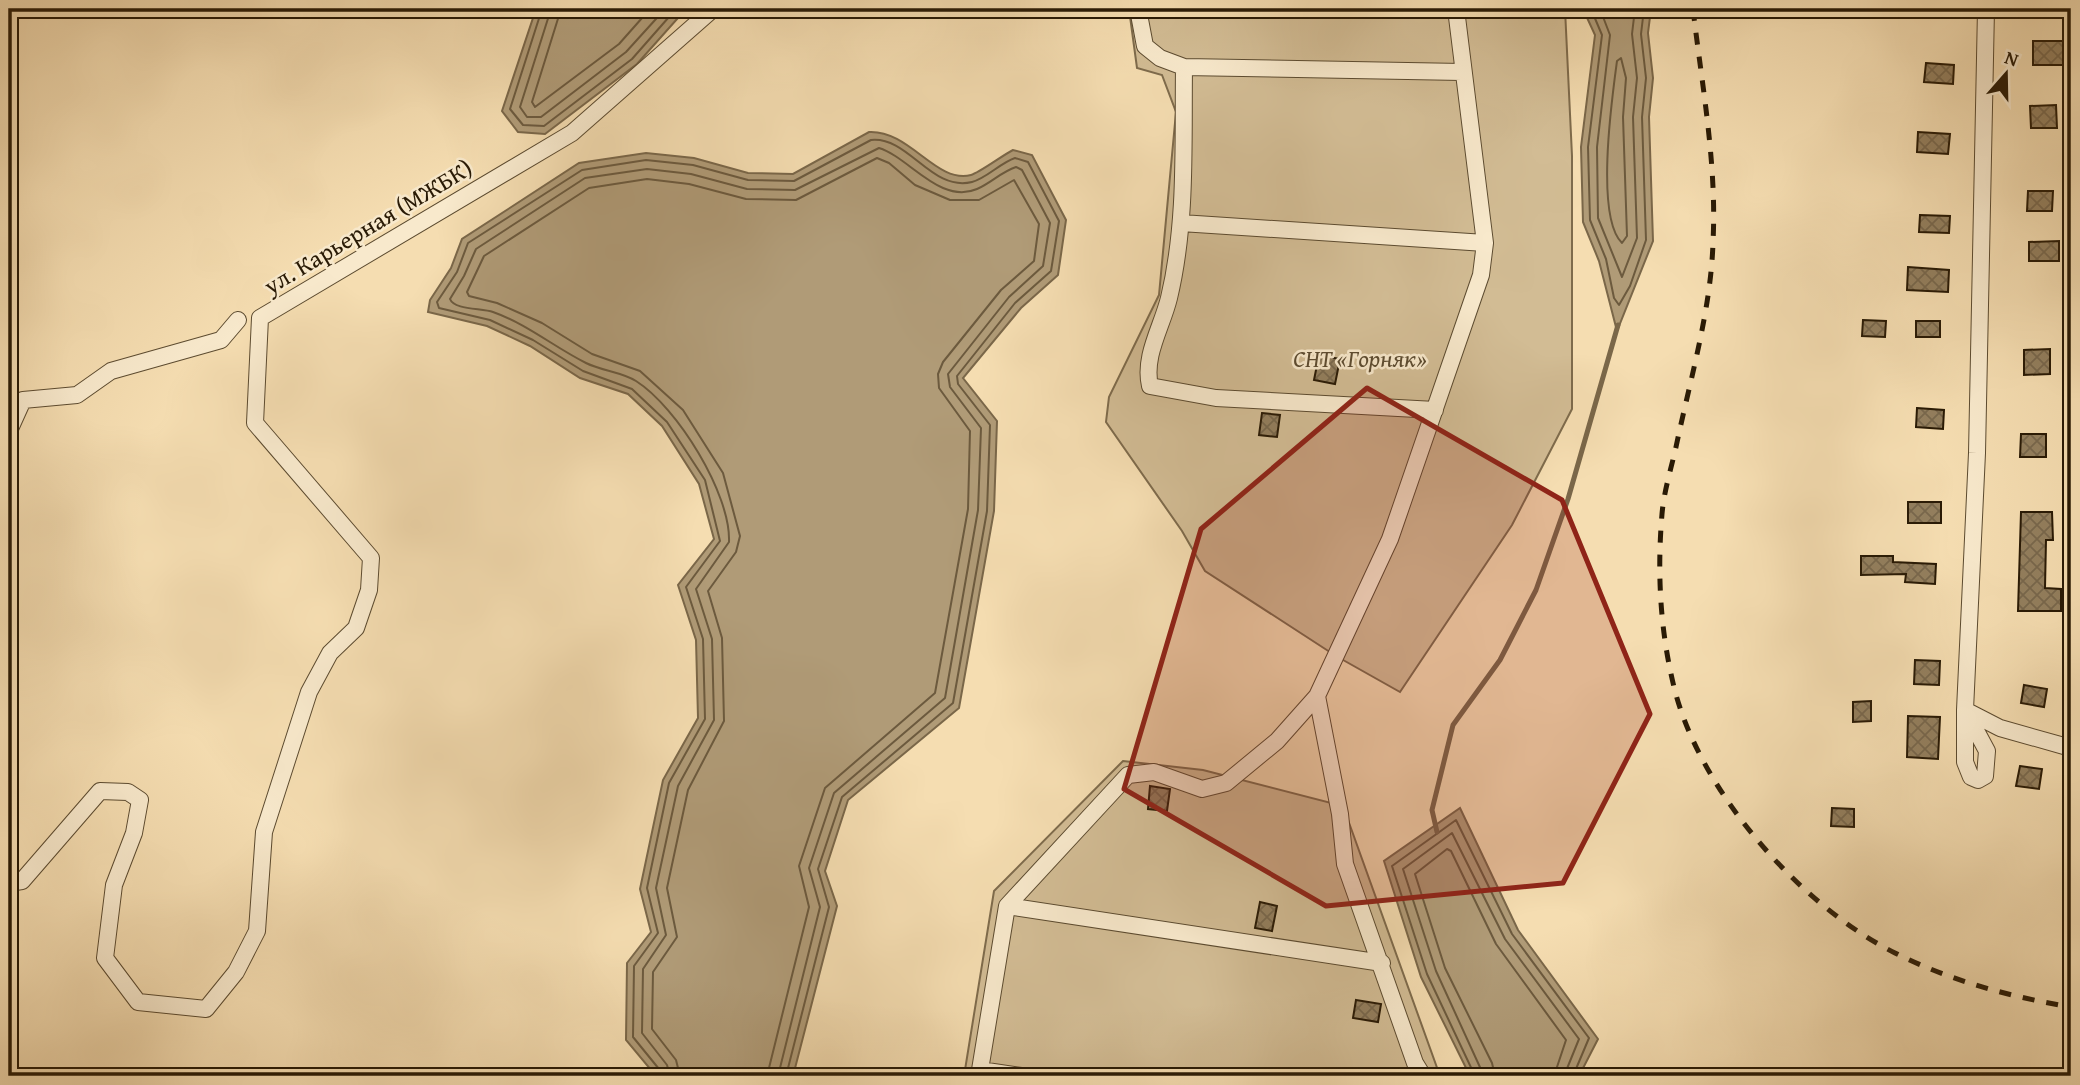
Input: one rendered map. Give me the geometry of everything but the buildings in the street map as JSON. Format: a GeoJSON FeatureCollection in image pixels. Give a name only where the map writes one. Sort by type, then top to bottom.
{"type":"FeatureCollection","features":[{"type":"Feature","properties":{"kind":"street","name":"ул. Карьерная (МЖБК)"},"geometry":{"type":"LineString","coordinates":[[9,883],[22,881],[100,791],[128,792],[140,800],[134,833],[114,885],[105,958],[138,1002],[206,1009],[221,991],[236,972],[257,932],[264,832],[309,692],[330,653],[356,628],[369,590],[371,558],[255,423],[260,318],[572,133],[713,9]]}},
{"type":"Feature","properties":{"kind":"street"},"geometry":{"type":"LineString","coordinates":[[1138,9],[1145,47],[1160,58],[1184,67],[1462,72]]}},
{"type":"Feature","properties":{"kind":"street"},"geometry":{"type":"LineString","coordinates":[[1021,1076],[979,1073],[1007,906],[1128,775],[1154,772],[1202,789],[1226,783],[1276,741],[1317,696],[1390,539],[1481,275],[1485,243],[1462,72],[1457,9]]}},
{"type":"Feature","properties":{"kind":"street"},"geometry":{"type":"LineString","coordinates":[[1986,9],[1977,453],[1965,710],[2000,728],[2071,748]]}},
{"type":"Feature","properties":{"kind":"street"},"geometry":{"type":"LineString","coordinates":[[1184,67],[1181,223],[1169,298],[1147,373],[1150,386],[1216,398],[1435,410]]}},
{"type":"Feature","properties":{"kind":"street"},"geometry":{"type":"LineString","coordinates":[[1181,223],[1485,243]]}},
{"type":"Feature","properties":{"kind":"street"},"geometry":{"type":"LineString","coordinates":[[9,431],[23,400],[77,395],[111,371],[221,341],[238,320]]}},
{"type":"Feature","properties":{"kind":"street"},"geometry":{"type":"LineString","coordinates":[[1317,696],[1340,814],[1345,864],[1415,1063],[1423,1076]]}},
{"type":"Feature","properties":{"kind":"street"},"geometry":{"type":"LineString","coordinates":[[1007,906],[1382,963]]}},
{"type":"Feature","properties":{"kind":"highlighted area"},"geometry":{"type":"Polygon","coordinates":[[[1367,388],[1562,500],[1650,714],[1563,883],[1326,906],[1124,789],[1201,529],[1367,388]]]}},
{"type":"Feature","properties":{"kind":"green space","name":"СНТ «Горняк»"},"geometry":{"type":"Polygon","coordinates":[[[1129,9],[1565,9],[1572,156],[1572,409],[1512,525],[1400,692],[1336,656],[1205,571],[1182,531],[1106,422],[1109,397],[1159,295],[1176,112],[1162,75],[1137,68],[1129,9]]]}},
{"type":"Feature","properties":{"kind":"green space"},"geometry":{"type":"Polygon","coordinates":[[[1123,761],[1203,770],[1343,806],[1440,1076],[964,1076],[994,891],[1123,761]]]}},
{"type":"Feature","properties":{"kind":"water"},"geometry":{"type":"Polygon","coordinates":[[[536,9],[686,9],[637,64],[545,134],[518,132],[502,111],[536,9]]]}},
{"type":"Feature","properties":{"kind":"water"},"geometry":{"type":"Polygon","coordinates":[[[1583,9],[1651,9],[1648,33],[1653,78],[1649,117],[1653,241],[1617,331],[1599,261],[1583,222],[1581,147],[1595,35],[1583,9]]]}},
{"type":"Feature","properties":{"kind":"water"},"geometry":{"type":"Polygon","coordinates":[[[869,132],[897,139],[934,165],[958,176],[975,174],[1013,150],[1032,155],[1066,220],[1058,275],[1021,308],[963,378],[997,421],[994,511],[959,708],[848,800],[825,871],[837,906],[793,1076],[656,1076],[626,1040],[627,963],[651,932],[640,889],[663,780],[698,718],[696,640],[678,585],[714,539],[699,484],[662,426],[628,394],[580,378],[530,346],[487,326],[428,312],[430,300],[451,268],[462,239],[579,163],[646,153],[694,158],[748,173],[793,174],[869,132]]]}},
{"type":"Feature","properties":{"kind":"water"},"geometry":{"type":"Polygon","coordinates":[[[1460,808],[1518,930],[1598,1039],[1579,1076],[1470,1076],[1421,977],[1384,861],[1460,808]]]}},
{"type":"Feature","properties":{"kind":"waterway"},"geometry":{"type":"LineString","coordinates":[[1437,832],[1432,810],[1453,725],[1500,660],[1536,590],[1568,499],[1618,325]]}},
{"type":"Feature","properties":{"kind":"railway"},"geometry":{"type":"LineString","coordinates":[[1693,9],[1711,154],[1713,242],[1704,319],[1664,497],[1660,558],[1666,647],[1675,691],[1688,730],[1732,807],[1791,877],[1825,907],[1860,932],[1916,963],[1959,980],[2004,993],[2071,1007]]}}]}
